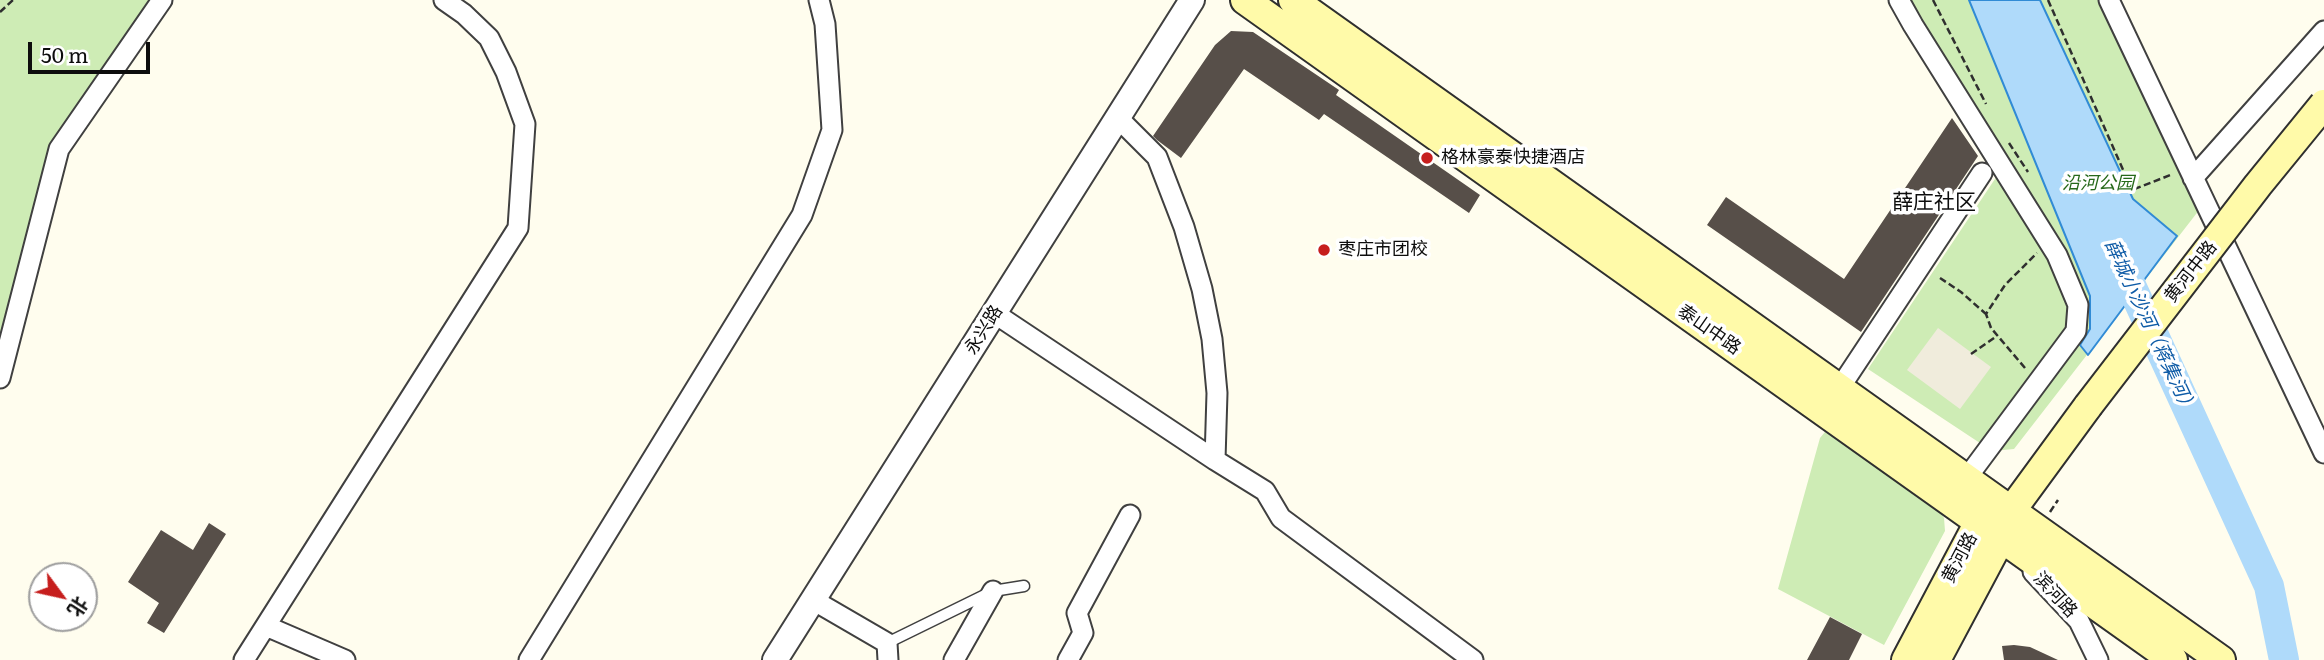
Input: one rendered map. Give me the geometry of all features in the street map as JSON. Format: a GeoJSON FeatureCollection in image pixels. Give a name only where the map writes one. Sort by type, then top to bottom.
{"type":"FeatureCollection","features":[{"type":"Feature","properties":{"kind":"main road","name":"泰山中路"},"geometry":{"type":"LineString","coordinates":[[1245,0],[2167,656]]}},
{"type":"Feature","properties":{"kind":"main road","name":"泰山中路"},"geometry":{"type":"LineString","coordinates":[[1293,0],[2221,660]]}},
{"type":"Feature","properties":{"kind":"main road","name":"黄河中路"},"geometry":{"type":"LineString","coordinates":[[2011,511],[2088,406],[2258,185],[2324,104]]}},
{"type":"Feature","properties":{"kind":"main road","name":"黄河路"},"geometry":{"type":"LineString","coordinates":[[1906,660],[1990,530],[2011,511]]}},
{"type":"Feature","properties":{"kind":"main road","name":"黄河路"},"geometry":{"type":"LineString","coordinates":[[1936,660],[1990,530]]}},
{"type":"Feature","properties":{"kind":"street"},"geometry":{"type":"LineString","coordinates":[[0,378],[59,149],[162,0]]}},
{"type":"Feature","properties":{"kind":"street"},"geometry":{"type":"LineString","coordinates":[[244,660],[518,228],[525,124],[506,72],[489,38],[444,0]]}},
{"type":"Feature","properties":{"kind":"street"},"geometry":{"type":"LineString","coordinates":[[529,660],[802,215],[832,130],[825,24],[818,0]]}},
{"type":"Feature","properties":{"kind":"street","name":"永兴路"},"geometry":{"type":"LineString","coordinates":[[775,660],[1192,0]]}},
{"type":"Feature","properties":{"kind":"street"},"geometry":{"type":"LineString","coordinates":[[1899,0],[2051,245],[2078,305],[2076,331],[1966,479]]}},
{"type":"Feature","properties":{"kind":"street"},"geometry":{"type":"LineString","coordinates":[[2109,0],[2324,453]]}},
{"type":"Feature","properties":{"kind":"street"},"geometry":{"type":"LineString","coordinates":[[2193,178],[2324,31]]}},
{"type":"Feature","properties":{"kind":"street"},"geometry":{"type":"LineString","coordinates":[[1118,118],[1157,157],[1184,228],[1202,289],[1212,339],[1217,393],[1215,460]]}},
{"type":"Feature","properties":{"kind":"street"},"geometry":{"type":"LineString","coordinates":[[1839,389],[1982,173]]}},
{"type":"Feature","properties":{"kind":"street"},"geometry":{"type":"LineString","coordinates":[[994,313],[1265,491],[1281,518],[1473,660]]}},
{"type":"Feature","properties":{"kind":"street"},"geometry":{"type":"LineString","coordinates":[[1068,660],[1083,633],[1077,613],[1130,515]]}},
{"type":"Feature","properties":{"kind":"street","name":"滨河路"},"geometry":{"type":"LineString","coordinates":[[1990,530],[2079,621],[2098,660]]}},
{"type":"Feature","properties":{"kind":"street"},"geometry":{"type":"LineString","coordinates":[[954,660],[993,591]]}},
{"type":"Feature","properties":{"kind":"street"},"geometry":{"type":"LineString","coordinates":[[813,600],[887,652]]}},
{"type":"Feature","properties":{"kind":"street"},"geometry":{"type":"LineString","coordinates":[[266,626],[345,660]]}},
{"type":"Feature","properties":{"kind":"lane"},"geometry":{"type":"LineString","coordinates":[[887,652],[993,591],[1024,586]]}},
{"type":"Feature","properties":{"kind":"path"},"geometry":{"type":"LineString","coordinates":[[0,12],[13,0]]}},
{"type":"Feature","properties":{"kind":"path"},"geometry":{"type":"LineString","coordinates":[[2048,0],[2133,190],[2151,183]]}},
{"type":"Feature","properties":{"kind":"path"},"geometry":{"type":"LineString","coordinates":[[1986,314],[1992,302],[2023,265],[2051,245]]}},
{"type":"Feature","properties":{"kind":"path"},"geometry":{"type":"LineString","coordinates":[[1940,278],[1986,314],[1997,336],[2038,382]]}},
{"type":"Feature","properties":{"kind":"path"},"geometry":{"type":"LineString","coordinates":[[1971,354],[1997,336]]}},
{"type":"Feature","properties":{"kind":"green space"},"geometry":{"type":"Polygon","coordinates":[[[0,0],[170,0],[64,152],[0,388],[0,0]]]}},
{"type":"Feature","properties":{"kind":"green space","name":"沿河公园"},"geometry":{"type":"Polygon","coordinates":[[[1911,0],[2117,0],[2210,196],[2014,449],[1992,451],[1868,369],[2007,161],[1911,0]]]}},
{"type":"Feature","properties":{"kind":"green space"},"geometry":{"type":"Polygon","coordinates":[[[1829,427],[1934,503],[1944,518],[1945,531],[1884,645],[1778,589],[1820,438],[1829,427]]]}},
{"type":"Feature","properties":{"kind":"shaded area"},"geometry":{"type":"Polygon","coordinates":[[[1938,328],[1991,367],[1960,409],[1907,370],[1938,328]]]}},
{"type":"Feature","properties":{"kind":"water"},"geometry":{"type":"Polygon","coordinates":[[[1969,0],[2040,0],[2133,199],[2177,236],[2088,355],[2080,345],[2090,329],[2090,296],[1969,0]]]}},
{"type":"Feature","properties":{"kind":"building"},"geometry":{"type":"Polygon","coordinates":[[[1231,31],[1253,32],[1339,90],[1336,95],[1480,195],[1469,213],[1324,114],[1319,120],[1244,69],[1181,158],[1157,140],[1153,136],[1215,45],[1231,31]]]}},
{"type":"Feature","properties":{"kind":"building"},"geometry":{"type":"Polygon","coordinates":[[[1952,118],[1978,156],[1861,332],[1707,225],[1726,197],[1844,279],[1952,118]]]}},
{"type":"Feature","properties":{"kind":"building"},"geometry":{"type":"Polygon","coordinates":[[[209,523],[226,534],[164,633],[147,623],[159,603],[128,582],[161,530],[193,550],[209,523]]]}},
{"type":"Feature","properties":{"kind":"building"},"geometry":{"type":"Polygon","coordinates":[[[1830,617],[1862,634],[1849,660],[1807,660],[1830,617]]]}},
{"type":"Feature","properties":{"kind":"building"},"geometry":{"type":"Polygon","coordinates":[[[2002,646],[2030,647],[2058,660],[2004,660],[2002,646]]]}},
{"type":"Feature","properties":{"kind":"waterway","name":"薛城小沙河（蒋集河）"},"geometry":{"type":"LineString","coordinates":[[2118,257],[2269,586],[2284,660]]}},
{"type":"Feature","properties":{"kind":"place","name":"格林豪泰快捷酒店"},"geometry":{"type":"Point","coordinates":[1427,158]}},
{"type":"Feature","properties":{"kind":"place","name":"枣庄市团校"},"geometry":{"type":"Point","coordinates":[1324,250]}},
{"type":"Feature","properties":{"kind":"district","name":"薛庄社区"},"geometry":{"type":"Point","coordinates":[1934,203]}}]}
